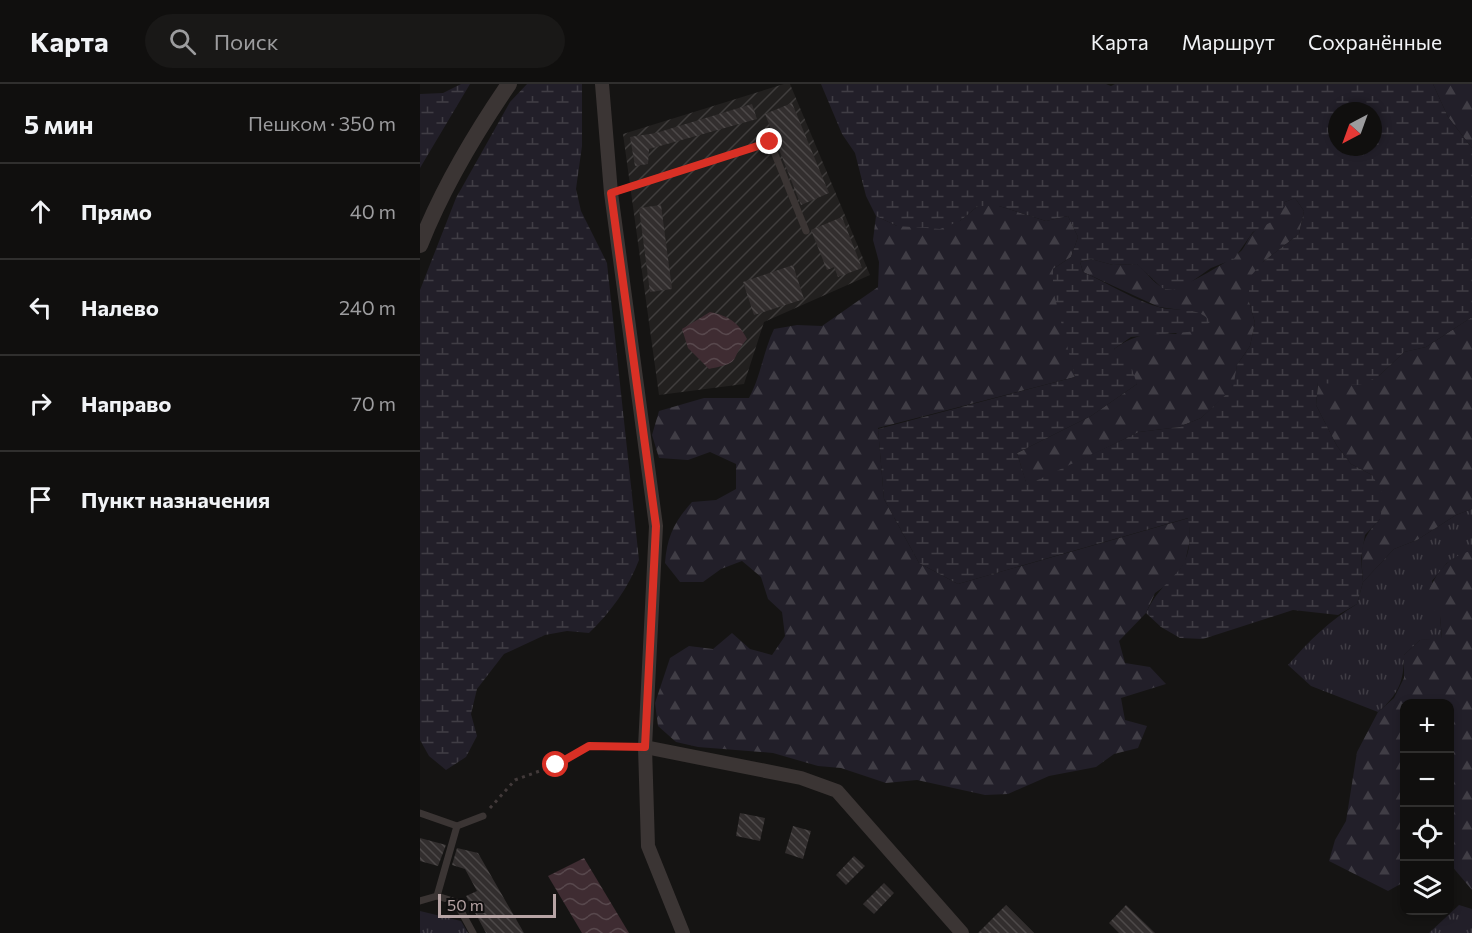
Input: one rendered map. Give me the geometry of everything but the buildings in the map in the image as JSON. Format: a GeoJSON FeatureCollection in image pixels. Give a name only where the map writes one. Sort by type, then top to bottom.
{"type":"FeatureCollection","features":[{"type":"Feature","properties":{"kind":"street"},"geometry":{"type":"LineString","coordinates":[[420,245],[437,203],[480,127],[509,84]]}},
{"type":"Feature","properties":{"kind":"street"},"geometry":{"type":"LineString","coordinates":[[602,84],[611,193],[656,526],[645,747],[648,846],[683,933]]}},
{"type":"Feature","properties":{"kind":"street"},"geometry":{"type":"LineString","coordinates":[[645,747],[801,778],[837,791],[962,933]]}},
{"type":"Feature","properties":{"kind":"lane"},"geometry":{"type":"LineString","coordinates":[[611,193],[770,142],[806,231]]}},
{"type":"Feature","properties":{"kind":"lane"},"geometry":{"type":"LineString","coordinates":[[420,813],[457,826],[483,816]]}},
{"type":"Feature","properties":{"kind":"lane"},"geometry":{"type":"LineString","coordinates":[[437,896],[457,826]]}},
{"type":"Feature","properties":{"kind":"lane"},"geometry":{"type":"LineString","coordinates":[[420,901],[437,896],[456,902],[473,933]]}},
{"type":"Feature","properties":{"kind":"path"},"geometry":{"type":"LineString","coordinates":[[483,816],[515,780],[556,765],[589,746],[645,747]]}},
{"type":"Feature","properties":{"kind":"shaded area"},"geometry":{"type":"Polygon","coordinates":[[[790,84],[870,275],[764,322],[744,384],[659,395],[623,134],[790,84]]]}},
{"type":"Feature","properties":{"kind":"green space"},"geometry":{"type":"Polygon","coordinates":[[[461,84],[470,84],[420,168],[420,94],[443,93],[461,84]]]}},
{"type":"Feature","properties":{"kind":"green space"},"geometry":{"type":"Polygon","coordinates":[[[527,84],[582,84],[582,146],[576,189],[581,211],[607,263],[639,560],[618,599],[589,633],[567,631],[545,635],[504,654],[477,689],[471,714],[477,736],[466,757],[446,770],[429,756],[420,740],[420,290],[456,198],[510,102],[527,84]]]}},
{"type":"Feature","properties":{"kind":"green space"},"geometry":{"type":"Polygon","coordinates":[[[821,84],[1106,84],[1111,86],[1115,84],[1433,84],[1448,117],[1472,148],[1472,317],[1426,347],[1404,352],[1379,376],[1360,385],[1318,383],[1316,405],[1337,446],[1351,464],[1372,475],[1384,496],[1380,519],[1365,535],[1361,558],[1363,582],[1357,604],[1338,615],[1293,610],[1203,639],[1180,638],[1161,627],[1146,613],[1154,599],[1184,563],[1190,537],[1188,518],[958,584],[919,563],[884,499],[878,429],[1075,377],[1053,290],[1053,269],[1071,257],[1078,237],[1068,216],[1046,221],[999,206],[978,206],[960,221],[940,229],[897,226],[876,216],[866,196],[855,153],[842,134],[821,84]],[[1295,198],[1285,202],[1281,213],[1273,221],[1253,232],[1234,259],[1211,268],[1184,287],[1173,290],[1162,288],[1137,264],[1113,265],[1091,259],[1080,262],[1083,272],[1132,296],[1162,308],[1189,310],[1201,314],[1210,322],[1199,331],[1131,337],[1114,349],[1130,363],[1137,384],[1091,416],[1017,453],[1027,485],[1139,432],[1179,427],[1201,418],[1233,388],[1237,365],[1250,346],[1255,323],[1249,301],[1249,278],[1263,262],[1299,234],[1304,211],[1295,198]]]}},
{"type":"Feature","properties":{"kind":"green space"},"geometry":{"type":"Polygon","coordinates":[[[1433,84],[1472,84],[1472,148],[1448,117],[1433,84]]]}},
{"type":"Feature","properties":{"kind":"green space"},"geometry":{"type":"Polygon","coordinates":[[[1295,198],[1304,211],[1299,234],[1263,262],[1249,301],[1255,323],[1250,346],[1237,365],[1234,388],[1201,418],[1179,427],[1139,432],[1027,486],[1017,453],[1091,416],[1137,384],[1114,349],[1143,335],[1176,334],[1196,312],[1159,307],[1083,272],[1080,262],[1091,259],[1113,265],[1137,264],[1160,286],[1175,288],[1207,273],[1237,254],[1256,230],[1278,214],[1285,202],[1295,198]]]}},
{"type":"Feature","properties":{"kind":"green space"},"geometry":{"type":"Polygon","coordinates":[[[978,206],[999,206],[1046,221],[1068,216],[1078,237],[1071,257],[1053,269],[1075,377],[878,428],[884,499],[919,563],[958,584],[1189,518],[1190,540],[1185,562],[1172,581],[1155,593],[1146,613],[1119,641],[1125,663],[1150,667],[1166,684],[1121,698],[1125,720],[1147,726],[1138,748],[1114,754],[1096,767],[1049,776],[1008,794],[985,795],[917,780],[886,783],[841,768],[818,766],[773,753],[698,747],[676,742],[658,726],[655,703],[670,658],[689,646],[713,649],[732,633],[750,649],[772,655],[785,636],[782,612],[768,599],[761,577],[742,561],[721,569],[703,582],[680,582],[665,563],[672,530],[680,516],[692,502],[716,500],[736,489],[736,464],[710,452],[688,460],[659,458],[652,435],[659,411],[704,398],[749,398],[774,329],[797,325],[822,326],[878,287],[879,262],[873,240],[876,216],[897,226],[960,221],[978,206]]]}},
{"type":"Feature","properties":{"kind":"green space"},"geometry":{"type":"Polygon","coordinates":[[[1472,317],[1472,509],[1456,515],[1417,540],[1394,549],[1363,582],[1362,548],[1368,534],[1380,519],[1372,475],[1351,464],[1337,446],[1316,405],[1318,383],[1379,376],[1404,352],[1426,347],[1472,317]]]}},
{"type":"Feature","properties":{"kind":"green space"},"geometry":{"type":"Polygon","coordinates":[[[1472,509],[1472,551],[1447,563],[1432,581],[1440,616],[1442,639],[1420,640],[1404,655],[1403,673],[1395,694],[1378,712],[1311,686],[1288,665],[1320,631],[1357,604],[1363,582],[1394,549],[1417,540],[1456,515],[1472,509]]]}},
{"type":"Feature","properties":{"kind":"green space"},"geometry":{"type":"Polygon","coordinates":[[[1472,551],[1472,890],[1454,869],[1454,699],[1400,699],[1400,884],[1388,891],[1329,861],[1335,840],[1346,821],[1357,752],[1378,712],[1394,698],[1404,678],[1404,655],[1420,640],[1442,638],[1440,616],[1425,601],[1441,569],[1463,553],[1472,551]]]}},
{"type":"Feature","properties":{"kind":"green space"},"geometry":{"type":"Polygon","coordinates":[[[1459,905],[1472,909],[1472,933],[1429,933],[1448,915],[1454,915],[1454,910],[1459,905]]]}},
{"type":"Feature","properties":{"kind":"green space"},"geometry":{"type":"Polygon","coordinates":[[[420,911],[461,921],[468,933],[420,933],[420,911]]]}},
{"type":"Feature","properties":{"kind":"water"},"geometry":{"type":"Polygon","coordinates":[[[710,312],[733,321],[747,339],[734,360],[709,369],[688,348],[682,329],[710,312]]]}},
{"type":"Feature","properties":{"kind":"water"},"geometry":{"type":"Polygon","coordinates":[[[584,858],[629,933],[582,933],[548,876],[584,858]]]}},
{"type":"Feature","properties":{"kind":"route"},"geometry":{"type":"LineString","coordinates":[[556,765],[589,746],[645,747],[656,526],[611,193],[770,142]]}}]}
